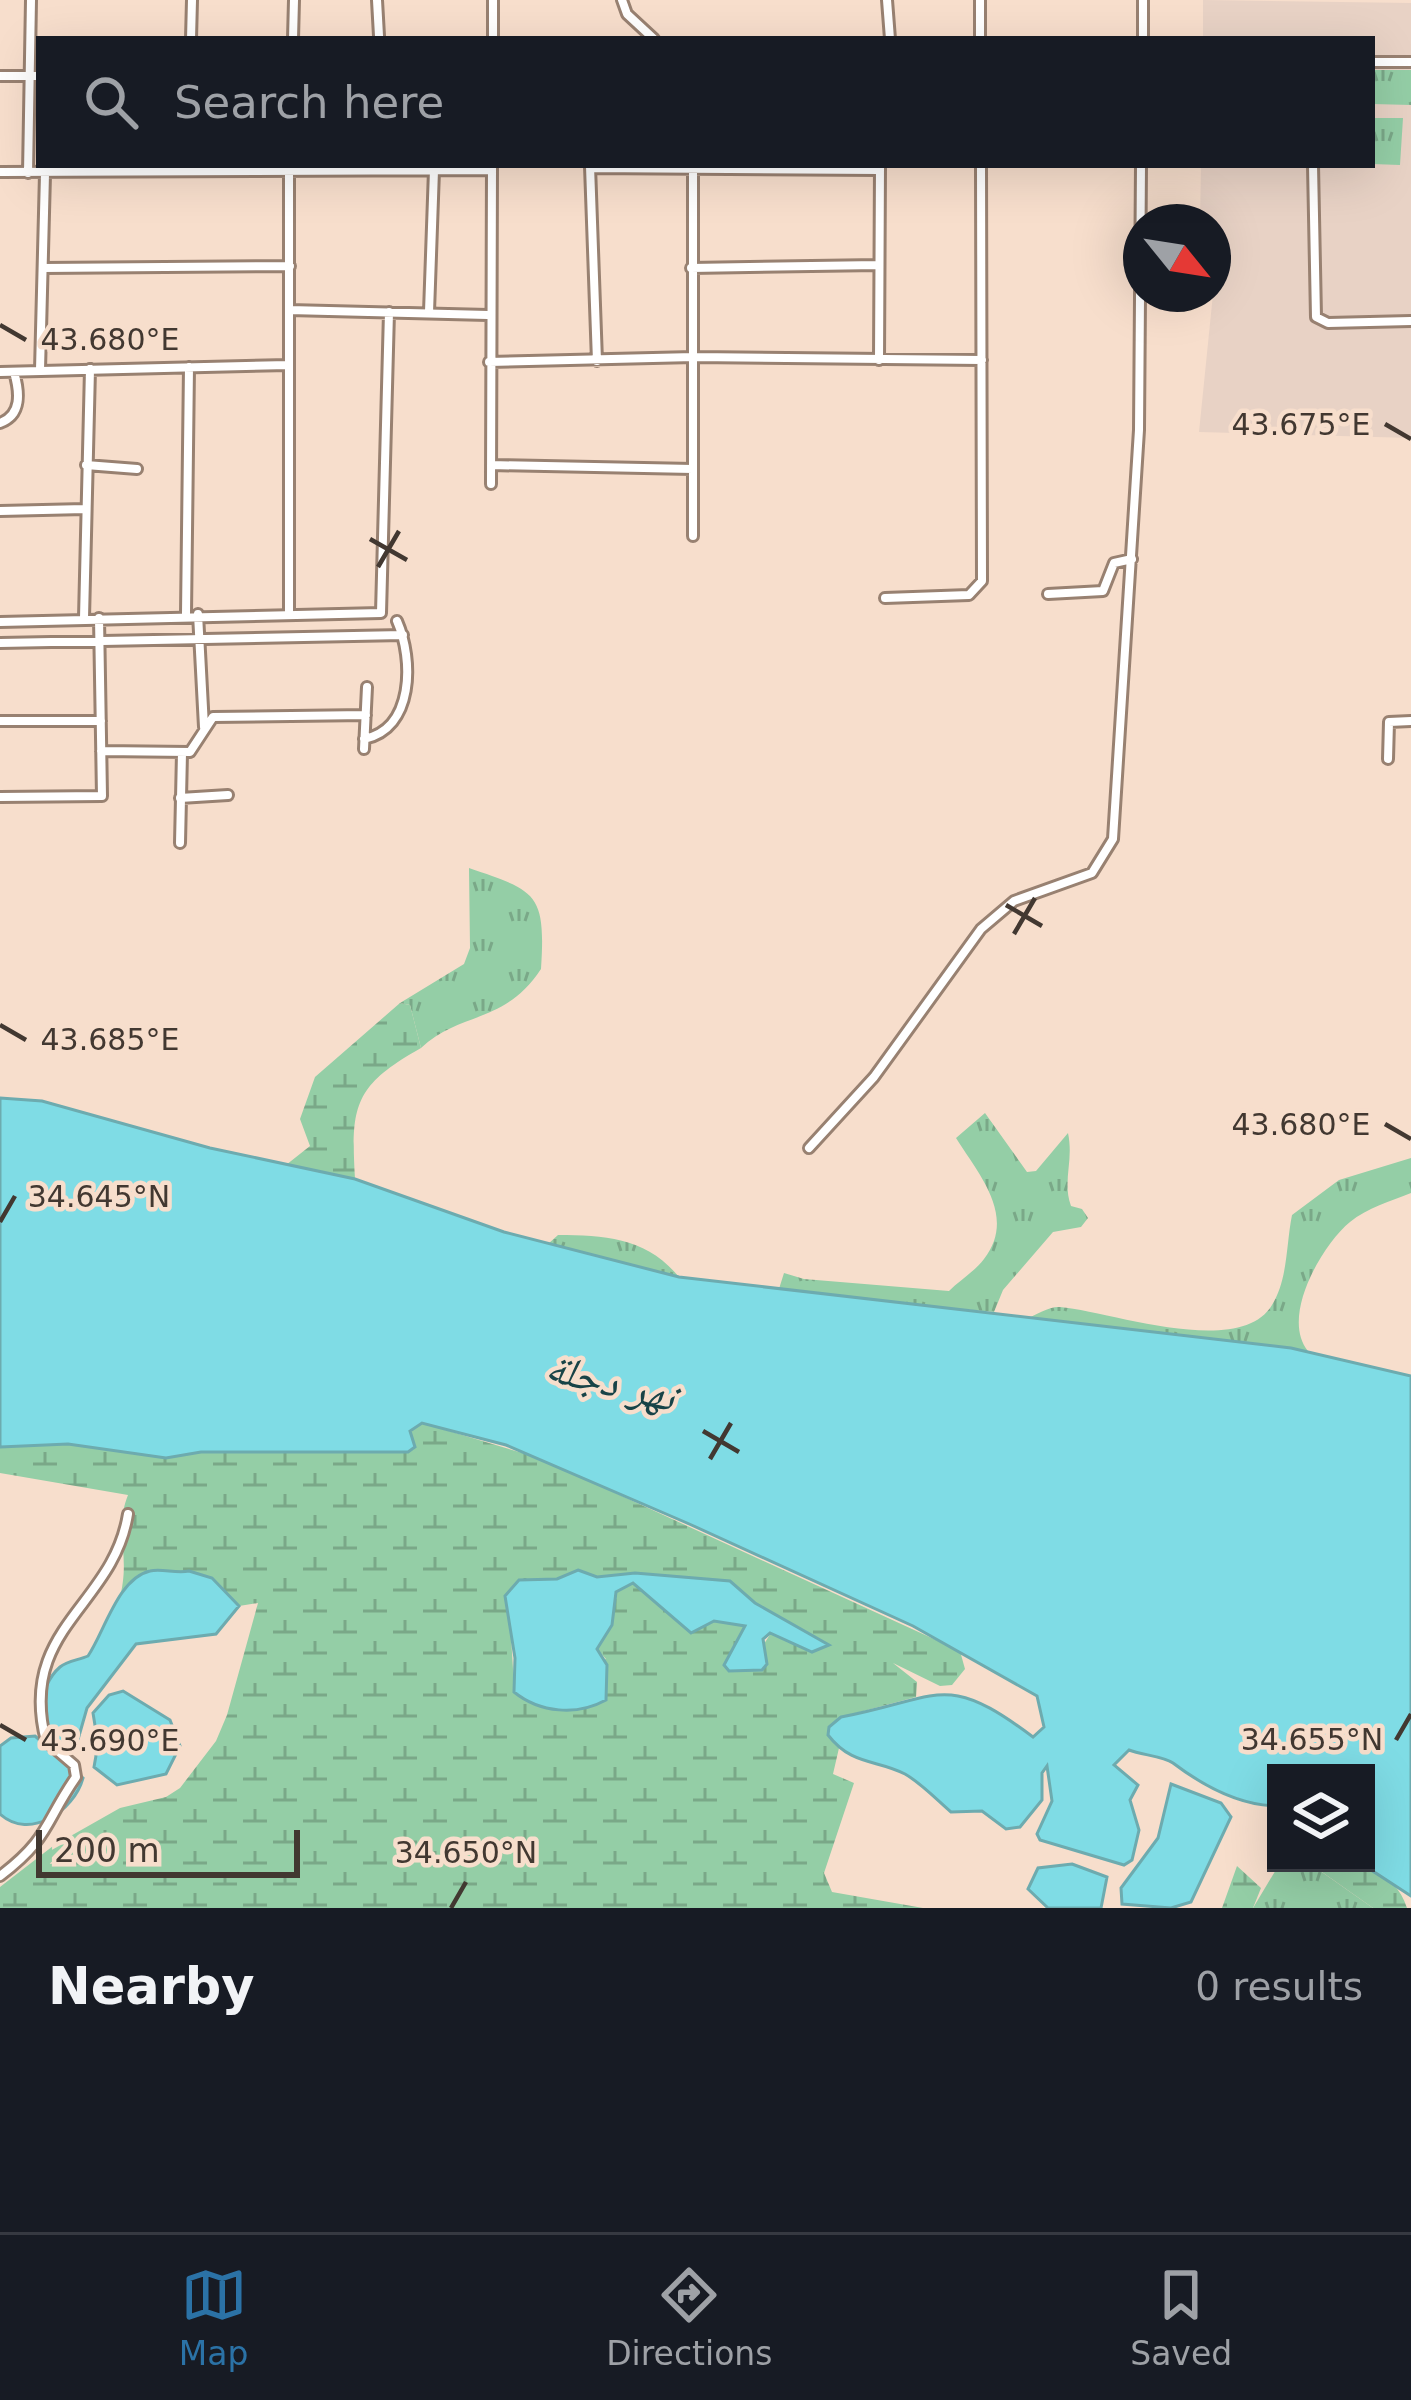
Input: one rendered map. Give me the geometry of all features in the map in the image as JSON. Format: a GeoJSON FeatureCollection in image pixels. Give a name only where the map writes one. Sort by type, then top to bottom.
{"type":"FeatureCollection","features":[{"type":"Feature","properties":{"kind":"street"},"geometry":{"type":"LineString","coordinates":[[28,172],[31,0]]}},
{"type":"Feature","properties":{"kind":"street"},"geometry":{"type":"LineString","coordinates":[[191,36],[192,0]]}},
{"type":"Feature","properties":{"kind":"street"},"geometry":{"type":"LineString","coordinates":[[293,36],[294,0]]}},
{"type":"Feature","properties":{"kind":"street"},"geometry":{"type":"LineString","coordinates":[[377,0],[379,36]]}},
{"type":"Feature","properties":{"kind":"street"},"geometry":{"type":"LineString","coordinates":[[493,36],[494,0]]}},
{"type":"Feature","properties":{"kind":"street"},"geometry":{"type":"LineString","coordinates":[[622,0],[627,14],[651,36]]}},
{"type":"Feature","properties":{"kind":"street"},"geometry":{"type":"LineString","coordinates":[[887,0],[890,36]]}},
{"type":"Feature","properties":{"kind":"street"},"geometry":{"type":"LineString","coordinates":[[980,0],[980,36]]}},
{"type":"Feature","properties":{"kind":"street"},"geometry":{"type":"LineString","coordinates":[[1143,0],[1143,36]]}},
{"type":"Feature","properties":{"kind":"street"},"geometry":{"type":"LineString","coordinates":[[1375,62],[1411,62]]}},
{"type":"Feature","properties":{"kind":"street"},"geometry":{"type":"LineString","coordinates":[[0,76],[33,76]]}},
{"type":"Feature","properties":{"kind":"street"},"geometry":{"type":"LineString","coordinates":[[0,172],[473,168]]}},
{"type":"Feature","properties":{"kind":"street"},"geometry":{"type":"LineString","coordinates":[[491,484],[492,168]]}},
{"type":"Feature","properties":{"kind":"street"},"geometry":{"type":"LineString","coordinates":[[590,168],[597,361]]}},
{"type":"Feature","properties":{"kind":"street"},"geometry":{"type":"LineString","coordinates":[[642,168],[786,168]]}},
{"type":"Feature","properties":{"kind":"street"},"geometry":{"type":"LineString","coordinates":[[879,360],[880,168]]}},
{"type":"Feature","properties":{"kind":"street"},"geometry":{"type":"LineString","coordinates":[[885,598],[969,596],[982,580],[981,168]]}},
{"type":"Feature","properties":{"kind":"street"},"geometry":{"type":"LineString","coordinates":[[809,1148],[874,1077],[981,929],[1014,901],[1102,864],[1113,838],[1132,559],[1141,168]]}},
{"type":"Feature","properties":{"kind":"street"},"geometry":{"type":"LineString","coordinates":[[1313,168],[1314,314],[1328,323],[1411,322]]}},
{"type":"Feature","properties":{"kind":"street"},"geometry":{"type":"LineString","coordinates":[[288,169],[289,614]]}},
{"type":"Feature","properties":{"kind":"street"},"geometry":{"type":"LineString","coordinates":[[692,536],[693,169]]}},
{"type":"Feature","properties":{"kind":"street"},"geometry":{"type":"LineString","coordinates":[[429,312],[434,170]]}},
{"type":"Feature","properties":{"kind":"street"},"geometry":{"type":"LineString","coordinates":[[40,370],[45,173]]}},
{"type":"Feature","properties":{"kind":"street"},"geometry":{"type":"LineString","coordinates":[[691,268],[878,265]]}},
{"type":"Feature","properties":{"kind":"street"},"geometry":{"type":"LineString","coordinates":[[43,268],[290,266]]}},
{"type":"Feature","properties":{"kind":"street"},"geometry":{"type":"LineString","coordinates":[[290,310],[488,314]]}},
{"type":"Feature","properties":{"kind":"street"},"geometry":{"type":"LineString","coordinates":[[0,622],[186,614],[378,614],[384,608],[389,311]]}},
{"type":"Feature","properties":{"kind":"street"},"geometry":{"type":"LineString","coordinates":[[489,362],[694,357],[982,360]]}},
{"type":"Feature","properties":{"kind":"street"},"geometry":{"type":"LineString","coordinates":[[0,372],[288,365]]}},
{"type":"Feature","properties":{"kind":"street"},"geometry":{"type":"LineString","coordinates":[[186,614],[189,367]]}},
{"type":"Feature","properties":{"kind":"street"},"geometry":{"type":"LineString","coordinates":[[84,618],[90,369]]}},
{"type":"Feature","properties":{"kind":"street"},"geometry":{"type":"LineString","coordinates":[[0,423],[14,415],[14,372]]}},
{"type":"Feature","properties":{"kind":"street"},"geometry":{"type":"LineString","coordinates":[[490,465],[693,469]]}},
{"type":"Feature","properties":{"kind":"street"},"geometry":{"type":"LineString","coordinates":[[86,466],[137,470]]}},
{"type":"Feature","properties":{"kind":"street"},"geometry":{"type":"LineString","coordinates":[[0,512],[85,509]]}},
{"type":"Feature","properties":{"kind":"street"},"geometry":{"type":"LineString","coordinates":[[1048,594],[1103,591],[1114,563],[1132,559]]}},
{"type":"Feature","properties":{"kind":"street"},"geometry":{"type":"LineString","coordinates":[[198,614],[204,728]]}},
{"type":"Feature","properties":{"kind":"street"},"geometry":{"type":"LineString","coordinates":[[0,797],[102,796],[99,618]]}},
{"type":"Feature","properties":{"kind":"street"},"geometry":{"type":"LineString","coordinates":[[367,687],[364,744],[385,734],[400,717],[403,634],[397,621]]}},
{"type":"Feature","properties":{"kind":"street"},"geometry":{"type":"LineString","coordinates":[[0,643],[403,634]]}},
{"type":"Feature","properties":{"kind":"street"},"geometry":{"type":"LineString","coordinates":[[101,751],[182,753],[195,749],[204,728],[218,716],[366,715]]}},
{"type":"Feature","properties":{"kind":"street"},"geometry":{"type":"LineString","coordinates":[[0,722],[101,721]]}},
{"type":"Feature","properties":{"kind":"street"},"geometry":{"type":"LineString","coordinates":[[1388,759],[1389,722],[1411,721]]}},
{"type":"Feature","properties":{"kind":"street"},"geometry":{"type":"LineString","coordinates":[[180,843],[182,753]]}},
{"type":"Feature","properties":{"kind":"street"},"geometry":{"type":"LineString","coordinates":[[180,798],[228,795]]}},
{"type":"Feature","properties":{"kind":"street"},"geometry":{"type":"LineString","coordinates":[[0,1876],[42,1840],[57,1802],[76,1777],[74,1766],[44,1736],[40,1676],[63,1628],[116,1552],[128,1514]]}},
{"type":"Feature","properties":{"kind":"shaded area"},"geometry":{"type":"Polygon","coordinates":[[[1203,0],[1411,3],[1411,438],[1199,432],[1211,312],[1231,312],[1231,204],[1200,204],[1201,168],[1375,168],[1375,36],[1203,36],[1203,0]]]}},
{"type":"Feature","properties":{"kind":"green space"},"geometry":{"type":"Polygon","coordinates":[[[1375,70],[1411,70],[1411,105],[1375,104],[1375,70]]]}},
{"type":"Feature","properties":{"kind":"green space"},"geometry":{"type":"Polygon","coordinates":[[[1375,118],[1403,118],[1400,165],[1375,164],[1375,118]]]}},
{"type":"Feature","properties":{"kind":"green space"},"geometry":{"type":"Polygon","coordinates":[[[469,868],[509,883],[532,898],[541,924],[541,969],[512,1000],[451,1028],[421,1048],[410,1005],[400,1003],[464,964],[470,948],[469,868]]]}},
{"type":"Feature","properties":{"kind":"green space"},"geometry":{"type":"Polygon","coordinates":[[[400,1003],[410,1005],[421,1048],[381,1074],[361,1101],[354,1134],[355,1179],[286,1165],[310,1146],[300,1119],[315,1077],[400,1003]]]}},
{"type":"Feature","properties":{"kind":"green space"},"geometry":{"type":"Polygon","coordinates":[[[985,1113],[1027,1172],[1036,1171],[1068,1133],[1071,1206],[1082,1209],[1088,1218],[1081,1227],[1053,1232],[1003,1290],[994,1312],[778,1292],[784,1273],[804,1279],[949,1291],[984,1259],[997,1227],[991,1196],[956,1138],[985,1113]]]}},
{"type":"Feature","properties":{"kind":"green space"},"geometry":{"type":"Polygon","coordinates":[[[1411,1158],[1411,1193],[1350,1222],[1317,1264],[1299,1320],[1308,1351],[1026,1319],[1060,1307],[1172,1328],[1232,1329],[1256,1321],[1272,1305],[1281,1284],[1292,1215],[1339,1180],[1411,1158]]]}},
{"type":"Feature","properties":{"kind":"green space"},"geometry":{"type":"Polygon","coordinates":[[[558,1235],[624,1241],[653,1254],[679,1277],[548,1244],[558,1235]]]}},
{"type":"Feature","properties":{"kind":"green space"},"geometry":{"type":"Polygon","coordinates":[[[422,1423],[539,1458],[960,1651],[965,1669],[952,1685],[940,1686],[893,1663],[917,1682],[916,1697],[841,1717],[829,1727],[828,1735],[839,1748],[833,1774],[854,1783],[824,1873],[832,1892],[923,1908],[0,1908],[0,1887],[53,1846],[120,1808],[166,1797],[180,1788],[216,1741],[227,1715],[258,1603],[239,1606],[216,1581],[189,1571],[152,1571],[119,1601],[124,1570],[122,1521],[128,1495],[0,1473],[0,1447],[68,1444],[166,1458],[201,1452],[408,1452],[414,1449],[410,1431],[422,1423]],[[579,1570],[557,1579],[519,1580],[509,1605],[514,1685],[606,1659],[597,1649],[612,1625],[616,1593],[633,1583],[691,1633],[714,1621],[745,1626],[725,1664],[762,1647],[771,1633],[812,1652],[827,1645],[755,1603],[730,1581],[635,1573],[597,1577],[579,1570]]]}},
{"type":"Feature","properties":{"kind":"green space"},"geometry":{"type":"Polygon","coordinates":[[[1237,1866],[1261,1888],[1253,1908],[1222,1908],[1237,1866]]]}},
{"type":"Feature","properties":{"kind":"green space"},"geometry":{"type":"Polygon","coordinates":[[[1275,1872],[1322,1872],[1373,1908],[1253,1908],[1275,1872]]]}},
{"type":"Feature","properties":{"kind":"green space"},"geometry":{"type":"Polygon","coordinates":[[[1322,1872],[1374,1872],[1393,1885],[1407,1908],[1373,1908],[1322,1872]]]}},
{"type":"Feature","properties":{"kind":"water","name":"نهر دجلة"},"geometry":{"type":"Polygon","coordinates":[[[0,1098],[42,1101],[210,1148],[355,1179],[504,1232],[679,1277],[1291,1348],[1411,1376],[1411,1896],[1374,1872],[1375,1764],[1267,1764],[1267,1805],[1222,1792],[1169,1761],[1129,1750],[1114,1765],[1138,1785],[1130,1800],[1139,1830],[1132,1860],[1124,1865],[1040,1840],[1037,1834],[1052,1801],[1047,1766],[1042,1773],[1042,1800],[1020,1827],[1006,1829],[982,1811],[951,1812],[905,1774],[846,1752],[828,1735],[829,1727],[841,1717],[941,1695],[980,1703],[1033,1737],[1044,1727],[1037,1696],[913,1626],[506,1445],[422,1423],[410,1431],[415,1447],[408,1452],[201,1452],[166,1458],[68,1444],[0,1447],[0,1098]]]}},
{"type":"Feature","properties":{"kind":"water"},"geometry":{"type":"Polygon","coordinates":[[[155,1570],[189,1571],[212,1578],[239,1606],[216,1634],[136,1644],[87,1708],[77,1743],[56,1749],[42,1720],[43,1696],[52,1675],[63,1665],[88,1656],[121,1595],[139,1576],[155,1570]]]}},
{"type":"Feature","properties":{"kind":"water"},"geometry":{"type":"Polygon","coordinates":[[[578,1570],[597,1577],[635,1573],[730,1581],[755,1603],[829,1645],[812,1652],[770,1633],[763,1639],[767,1664],[762,1670],[729,1671],[724,1665],[745,1626],[714,1621],[691,1633],[633,1583],[616,1592],[612,1625],[597,1649],[607,1665],[606,1700],[571,1710],[547,1708],[514,1692],[515,1658],[505,1596],[519,1580],[557,1579],[578,1570]]]}},
{"type":"Feature","properties":{"kind":"water"},"geometry":{"type":"Polygon","coordinates":[[[123,1691],[170,1720],[180,1746],[166,1774],[117,1785],[94,1767],[98,1744],[93,1713],[109,1695],[123,1691]]]}},
{"type":"Feature","properties":{"kind":"water"},"geometry":{"type":"Polygon","coordinates":[[[35,1736],[83,1778],[61,1811],[37,1823],[12,1822],[0,1814],[0,1746],[11,1738],[35,1736]]]}},
{"type":"Feature","properties":{"kind":"water"},"geometry":{"type":"Polygon","coordinates":[[[1171,1784],[1221,1803],[1231,1817],[1191,1902],[1171,1908],[1122,1904],[1121,1888],[1158,1838],[1171,1784]]]}},
{"type":"Feature","properties":{"kind":"water"},"geometry":{"type":"Polygon","coordinates":[[[1072,1864],[1107,1877],[1101,1908],[1048,1908],[1028,1889],[1038,1868],[1072,1864]]]}}]}
